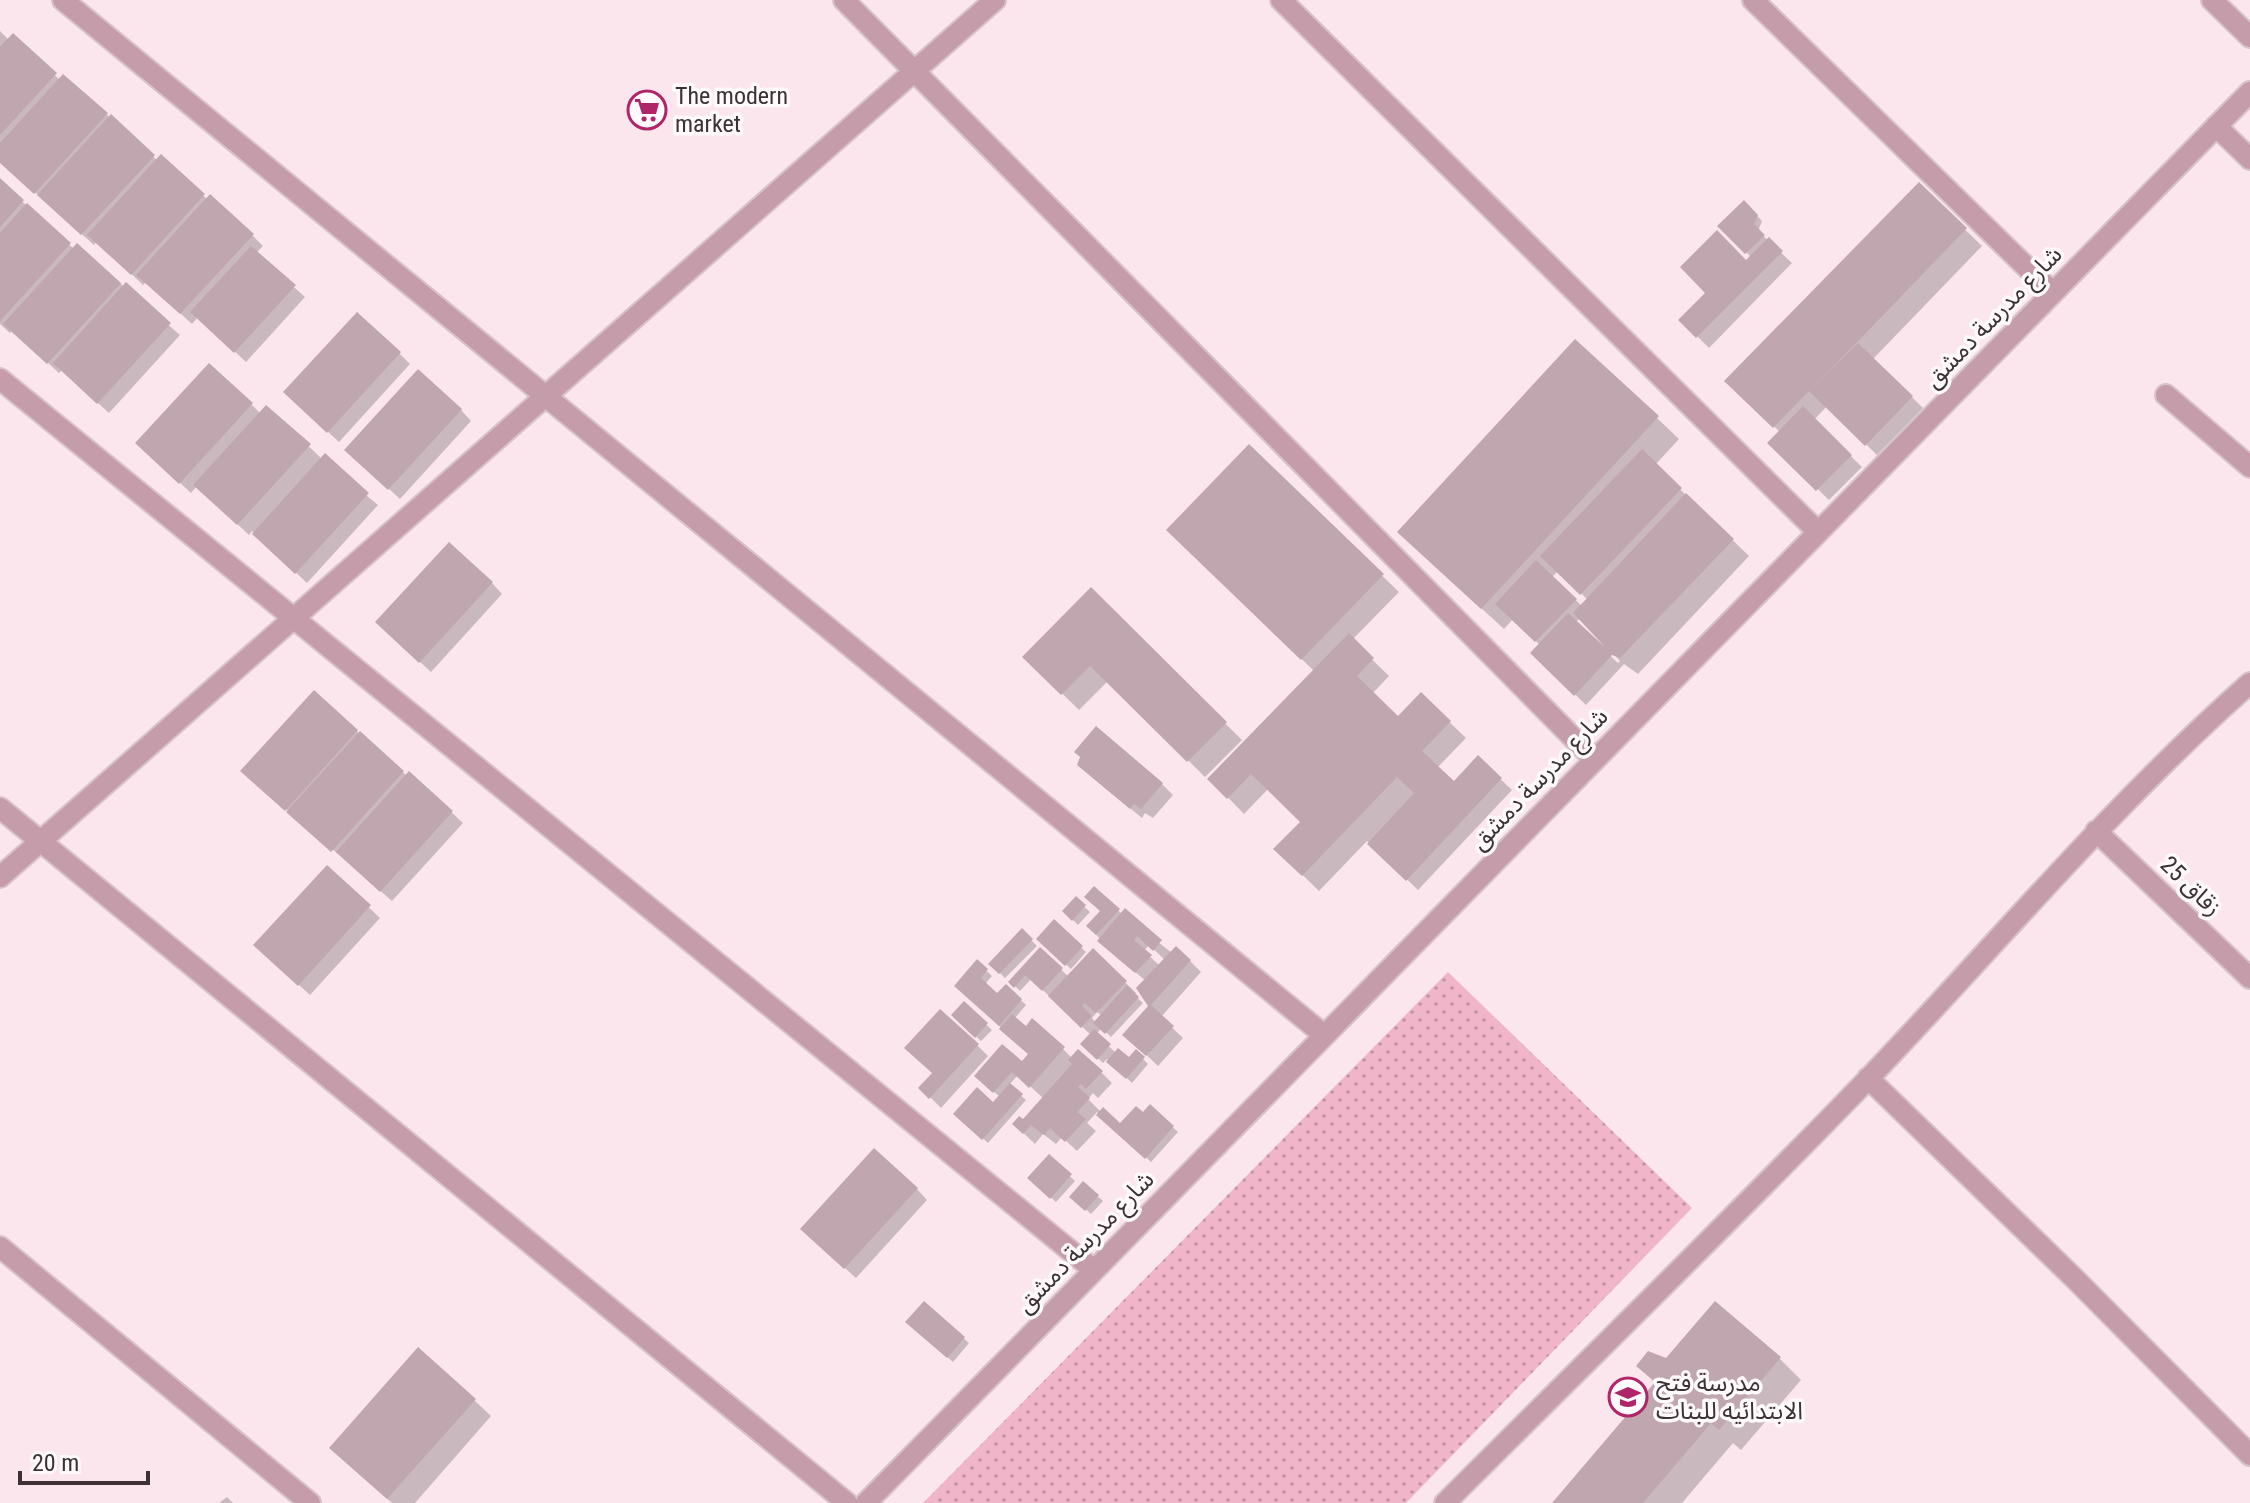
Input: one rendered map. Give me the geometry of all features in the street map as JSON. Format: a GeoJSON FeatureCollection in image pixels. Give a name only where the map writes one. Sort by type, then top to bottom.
{"type":"FeatureCollection","features":[{"type":"Feature","properties":{"kind":"street"},"geometry":{"type":"LineString","coordinates":[[63,0],[1324,1035]]}},
{"type":"Feature","properties":{"kind":"street"},"geometry":{"type":"LineString","coordinates":[[844,0],[1595,760]]}},
{"type":"Feature","properties":{"kind":"street"},"geometry":{"type":"LineString","coordinates":[[0,877],[995,0]]}},
{"type":"Feature","properties":{"kind":"street"},"geometry":{"type":"LineString","coordinates":[[1281,0],[1818,532]]}},
{"type":"Feature","properties":{"kind":"street"},"geometry":{"type":"LineString","coordinates":[[1753,0],[2053,293]]}},
{"type":"Feature","properties":{"kind":"street"},"geometry":{"type":"LineString","coordinates":[[2212,0],[2250,37]]}},
{"type":"Feature","properties":{"kind":"street","name":"شارع مدرسة دمشق"},"geometry":{"type":"LineString","coordinates":[[866,1503],[2250,92]]}},
{"type":"Feature","properties":{"kind":"street"},"geometry":{"type":"LineString","coordinates":[[2216,126],[2250,159]]}},
{"type":"Feature","properties":{"kind":"street"},"geometry":{"type":"LineString","coordinates":[[0,379],[1094,1270]]}},
{"type":"Feature","properties":{"kind":"street"},"geometry":{"type":"LineString","coordinates":[[2166,395],[2250,467]]}},
{"type":"Feature","properties":{"kind":"street"},"geometry":{"type":"LineString","coordinates":[[1445,1503],[1868,1078],[2096,831],[2250,683]]}},
{"type":"Feature","properties":{"kind":"street"},"geometry":{"type":"LineString","coordinates":[[0,808],[847,1503]]}},
{"type":"Feature","properties":{"kind":"street","name":"زقاق 25"},"geometry":{"type":"LineString","coordinates":[[2096,831],[2250,978]]}},
{"type":"Feature","properties":{"kind":"street"},"geometry":{"type":"LineString","coordinates":[[1868,1078],[2250,1455]]}},
{"type":"Feature","properties":{"kind":"street"},"geometry":{"type":"LineString","coordinates":[[0,1247],[310,1503]]}},
{"type":"Feature","properties":{"kind":"shaded area"},"geometry":{"type":"Polygon","coordinates":[[[1448,972],[1692,1208],[1406,1503],[923,1503],[1448,972]]]}},
{"type":"Feature","properties":{"kind":"building"},"geometry":{"type":"Polygon","coordinates":[[[13,33],[57,73],[0,135],[0,47],[13,33]]]}},
{"type":"Feature","properties":{"kind":"building"},"geometry":{"type":"Polygon","coordinates":[[[63,74],[108,113],[34,194],[0,163],[0,143],[63,74]]]}},
{"type":"Feature","properties":{"kind":"building"},"geometry":{"type":"Polygon","coordinates":[[[111,114],[155,155],[81,235],[37,195],[111,114]]]}},
{"type":"Feature","properties":{"kind":"building"},"geometry":{"type":"Polygon","coordinates":[[[161,154],[205,194],[131,275],[87,235],[161,154]]]}},
{"type":"Feature","properties":{"kind":"building"},"geometry":{"type":"Polygon","coordinates":[[[0,178],[24,200],[0,227],[0,178]]]}},
{"type":"Feature","properties":{"kind":"building"},"geometry":{"type":"Polygon","coordinates":[[[1919,182],[1967,228],[1812,389],[1858,343],[1913,396],[1865,446],[1809,391],[1773,428],[1724,381],[1919,182]]]}},
{"type":"Feature","properties":{"kind":"building"},"geometry":{"type":"Polygon","coordinates":[[[210,194],[254,234],[180,314],[136,275],[210,194]]]}},
{"type":"Feature","properties":{"kind":"building"},"geometry":{"type":"Polygon","coordinates":[[[1744,200],[1758,215],[1754,224],[1765,235],[1745,254],[1717,226],[1744,200]]]}},
{"type":"Feature","properties":{"kind":"building"},"geometry":{"type":"Polygon","coordinates":[[[27,203],[71,243],[0,321],[0,233],[27,203]]]}},
{"type":"Feature","properties":{"kind":"building"},"geometry":{"type":"Polygon","coordinates":[[[1717,230],[1746,260],[1769,237],[1783,251],[1696,338],[1678,320],[1705,293],[1680,267],[1717,230]]]}},
{"type":"Feature","properties":{"kind":"building"},"geometry":{"type":"Polygon","coordinates":[[[77,243],[121,283],[47,364],[3,324],[77,243]]]}},
{"type":"Feature","properties":{"kind":"building"},"geometry":{"type":"Polygon","coordinates":[[[251,246],[296,285],[234,353],[190,312],[251,246]]]}},
{"type":"Feature","properties":{"kind":"building"},"geometry":{"type":"Polygon","coordinates":[[[126,282],[171,323],[97,404],[53,363],[126,282]]]}},
{"type":"Feature","properties":{"kind":"building"},"geometry":{"type":"Polygon","coordinates":[[[357,312],[401,352],[327,433],[283,392],[357,312]]]}},
{"type":"Feature","properties":{"kind":"building"},"geometry":{"type":"Polygon","coordinates":[[[1575,339],[1659,416],[1481,609],[1397,532],[1575,339]]]}},
{"type":"Feature","properties":{"kind":"building"},"geometry":{"type":"Polygon","coordinates":[[[209,363],[253,403],[179,484],[135,443],[209,363]]]}},
{"type":"Feature","properties":{"kind":"building"},"geometry":{"type":"Polygon","coordinates":[[[418,369],[462,409],[388,490],[344,450],[418,369]]]}},
{"type":"Feature","properties":{"kind":"building"},"geometry":{"type":"Polygon","coordinates":[[[266,405],[311,444],[237,525],[193,485],[266,405]]]}},
{"type":"Feature","properties":{"kind":"building"},"geometry":{"type":"Polygon","coordinates":[[[1803,406],[1852,455],[1816,491],[1767,443],[1803,406]]]}},
{"type":"Feature","properties":{"kind":"building"},"geometry":{"type":"Polygon","coordinates":[[[1249,444],[1384,574],[1301,660],[1166,530],[1249,444]]]}},
{"type":"Feature","properties":{"kind":"building"},"geometry":{"type":"Polygon","coordinates":[[[1642,449],[1682,488],[1580,595],[1540,556],[1642,449]]]}},
{"type":"Feature","properties":{"kind":"building"},"geometry":{"type":"Polygon","coordinates":[[[325,453],[369,493],[295,574],[252,534],[325,453]]]}},
{"type":"Feature","properties":{"kind":"building"},"geometry":{"type":"Polygon","coordinates":[[[1686,493],[1734,539],[1620,658],[1612,655],[1574,696],[1530,653],[1568,613],[1605,647],[1573,613],[1686,493]]]}},
{"type":"Feature","properties":{"kind":"building"},"geometry":{"type":"Polygon","coordinates":[[[449,542],[493,582],[419,663],[375,622],[449,542]]]}},
{"type":"Feature","properties":{"kind":"building"},"geometry":{"type":"Polygon","coordinates":[[[1536,560],[1577,599],[1535,642],[1495,604],[1536,560]]]}},
{"type":"Feature","properties":{"kind":"building"},"geometry":{"type":"Polygon","coordinates":[[[1091,587],[1227,722],[1187,762],[1090,666],[1061,695],[1022,657],[1091,587]]]}},
{"type":"Feature","properties":{"kind":"building"},"geometry":{"type":"Polygon","coordinates":[[[1349,633],[1374,658],[1357,676],[1398,716],[1421,692],[1451,721],[1422,751],[1454,781],[1478,755],[1502,778],[1406,881],[1367,844],[1414,793],[1397,777],[1302,876],[1273,849],[1300,822],[1251,774],[1227,799],[1207,779],[1349,633]]]}},
{"type":"Feature","properties":{"kind":"building"},"geometry":{"type":"Polygon","coordinates":[[[314,690],[358,730],[285,811],[240,771],[314,690]]]}},
{"type":"Feature","properties":{"kind":"building"},"geometry":{"type":"Polygon","coordinates":[[[1096,726],[1163,783],[1141,809],[1134,804],[1130,809],[1077,765],[1080,757],[1074,752],[1096,726]]]}},
{"type":"Feature","properties":{"kind":"building"},"geometry":{"type":"Polygon","coordinates":[[[360,731],[404,771],[331,852],[286,812],[360,731]]]}},
{"type":"Feature","properties":{"kind":"building"},"geometry":{"type":"Polygon","coordinates":[[[409,771],[453,811],[380,892],[336,852],[409,771]]]}},
{"type":"Feature","properties":{"kind":"building"},"geometry":{"type":"Polygon","coordinates":[[[327,865],[371,905],[298,986],[253,945],[327,865]]]}},
{"type":"Feature","properties":{"kind":"building"},"geometry":{"type":"Polygon","coordinates":[[[1094,886],[1120,909],[1096,935],[1086,926],[1100,911],[1084,897],[1094,886]]]}},
{"type":"Feature","properties":{"kind":"building"},"geometry":{"type":"Polygon","coordinates":[[[1076,896],[1086,905],[1072,921],[1062,911],[1076,896]]]}},
{"type":"Feature","properties":{"kind":"building"},"geometry":{"type":"Polygon","coordinates":[[[1125,908],[1162,940],[1153,951],[1137,936],[1134,940],[1152,955],[1135,973],[1097,941],[1125,908]]]}},
{"type":"Feature","properties":{"kind":"building"},"geometry":{"type":"Polygon","coordinates":[[[1054,919],[1083,946],[1065,966],[1036,939],[1054,919]]]}},
{"type":"Feature","properties":{"kind":"building"},"geometry":{"type":"Polygon","coordinates":[[[1022,928],[1033,939],[999,974],[988,964],[1022,928]]]}},
{"type":"Feature","properties":{"kind":"building"},"geometry":{"type":"Polygon","coordinates":[[[1176,946],[1191,960],[1151,1005],[1174,1026],[1146,1056],[1122,1035],[1148,1006],[1136,988],[1176,946]]]}},
{"type":"Feature","properties":{"kind":"building"},"geometry":{"type":"Polygon","coordinates":[[[1040,947],[1063,968],[1042,991],[1025,975],[1014,988],[1008,982],[1040,947]]]}},
{"type":"Feature","properties":{"kind":"building"},"geometry":{"type":"Polygon","coordinates":[[[1093,948],[1127,981],[1096,1013],[1085,1003],[1082,1006],[1092,1016],[1081,1028],[1048,996],[1093,948]]]}},
{"type":"Feature","properties":{"kind":"building"},"geometry":{"type":"Polygon","coordinates":[[[977,959],[988,969],[981,978],[997,993],[1006,984],[1022,999],[999,1026],[954,986],[977,959]]]}},
{"type":"Feature","properties":{"kind":"building"},"geometry":{"type":"Polygon","coordinates":[[[1127,985],[1139,997],[1105,1034],[1093,1023],[1127,985]]]}},
{"type":"Feature","properties":{"kind":"building"},"geometry":{"type":"Polygon","coordinates":[[[964,1001],[988,1023],[975,1038],[951,1015],[964,1001]]]}},
{"type":"Feature","properties":{"kind":"building"},"geometry":{"type":"Polygon","coordinates":[[[940,1009],[979,1044],[929,1099],[918,1088],[932,1073],[904,1048],[940,1009]]]}},
{"type":"Feature","properties":{"kind":"building"},"geometry":{"type":"Polygon","coordinates":[[[1012,1014],[1026,1026],[1032,1018],[1065,1047],[1029,1088],[1012,1072],[993,1093],[974,1076],[1002,1044],[1022,1061],[1028,1054],[999,1029],[1012,1014]]]}},
{"type":"Feature","properties":{"kind":"building"},"geometry":{"type":"Polygon","coordinates":[[[1094,1029],[1111,1044],[1097,1060],[1080,1044],[1094,1029]]]}},
{"type":"Feature","properties":{"kind":"building"},"geometry":{"type":"Polygon","coordinates":[[[1118,1048],[1129,1057],[1136,1049],[1145,1057],[1126,1079],[1106,1062],[1118,1048]]]}},
{"type":"Feature","properties":{"kind":"building"},"geometry":{"type":"Polygon","coordinates":[[[1078,1049],[1103,1071],[1086,1089],[1081,1084],[1078,1087],[1090,1098],[1077,1112],[1086,1119],[1065,1142],[1050,1128],[1044,1135],[1031,1125],[1023,1134],[1012,1124],[1019,1116],[1023,1119],[1072,1064],[1068,1060],[1078,1049]]]}},
{"type":"Feature","properties":{"kind":"building"},"geometry":{"type":"Polygon","coordinates":[[[1010,1083],[1023,1094],[982,1140],[953,1114],[977,1087],[993,1102],[1010,1083]]]}},
{"type":"Feature","properties":{"kind":"building"},"geometry":{"type":"Polygon","coordinates":[[[1150,1104],[1174,1126],[1145,1159],[1096,1115],[1103,1107],[1120,1123],[1136,1106],[1143,1112],[1150,1104]]]}},
{"type":"Feature","properties":{"kind":"building"},"geometry":{"type":"Polygon","coordinates":[[[874,1148],[918,1188],[844,1269],[800,1229],[874,1148]]]}},
{"type":"Feature","properties":{"kind":"building"},"geometry":{"type":"Polygon","coordinates":[[[1049,1154],[1072,1174],[1050,1199],[1027,1178],[1049,1154]]]}},
{"type":"Feature","properties":{"kind":"building"},"geometry":{"type":"Polygon","coordinates":[[[1083,1181],[1099,1195],[1085,1211],[1069,1197],[1083,1181]]]}},
{"type":"Feature","properties":{"kind":"building"},"geometry":{"type":"Polygon","coordinates":[[[924,1301],[965,1337],[947,1358],[905,1322],[924,1301]]]}},
{"type":"Feature","properties":{"kind":"building"},"geometry":{"type":"Polygon","coordinates":[[[1715,1301],[1781,1357],[1719,1430],[1711,1423],[1643,1503],[1552,1503],[1655,1382],[1636,1366],[1648,1351],[1666,1358],[1715,1301]]]}},
{"type":"Feature","properties":{"kind":"building"},"geometry":{"type":"Polygon","coordinates":[[[418,1347],[476,1399],[387,1499],[329,1448],[418,1347]]]}},
{"type":"Feature","properties":{"kind":"place","name":"The modern market"},"geometry":{"type":"Point","coordinates":[647,110]}},
{"type":"Feature","properties":{"kind":"place","name":"مدرسة فتح الابتدائيه للبنات"},"geometry":{"type":"Point","coordinates":[1628,1397]}}]}
